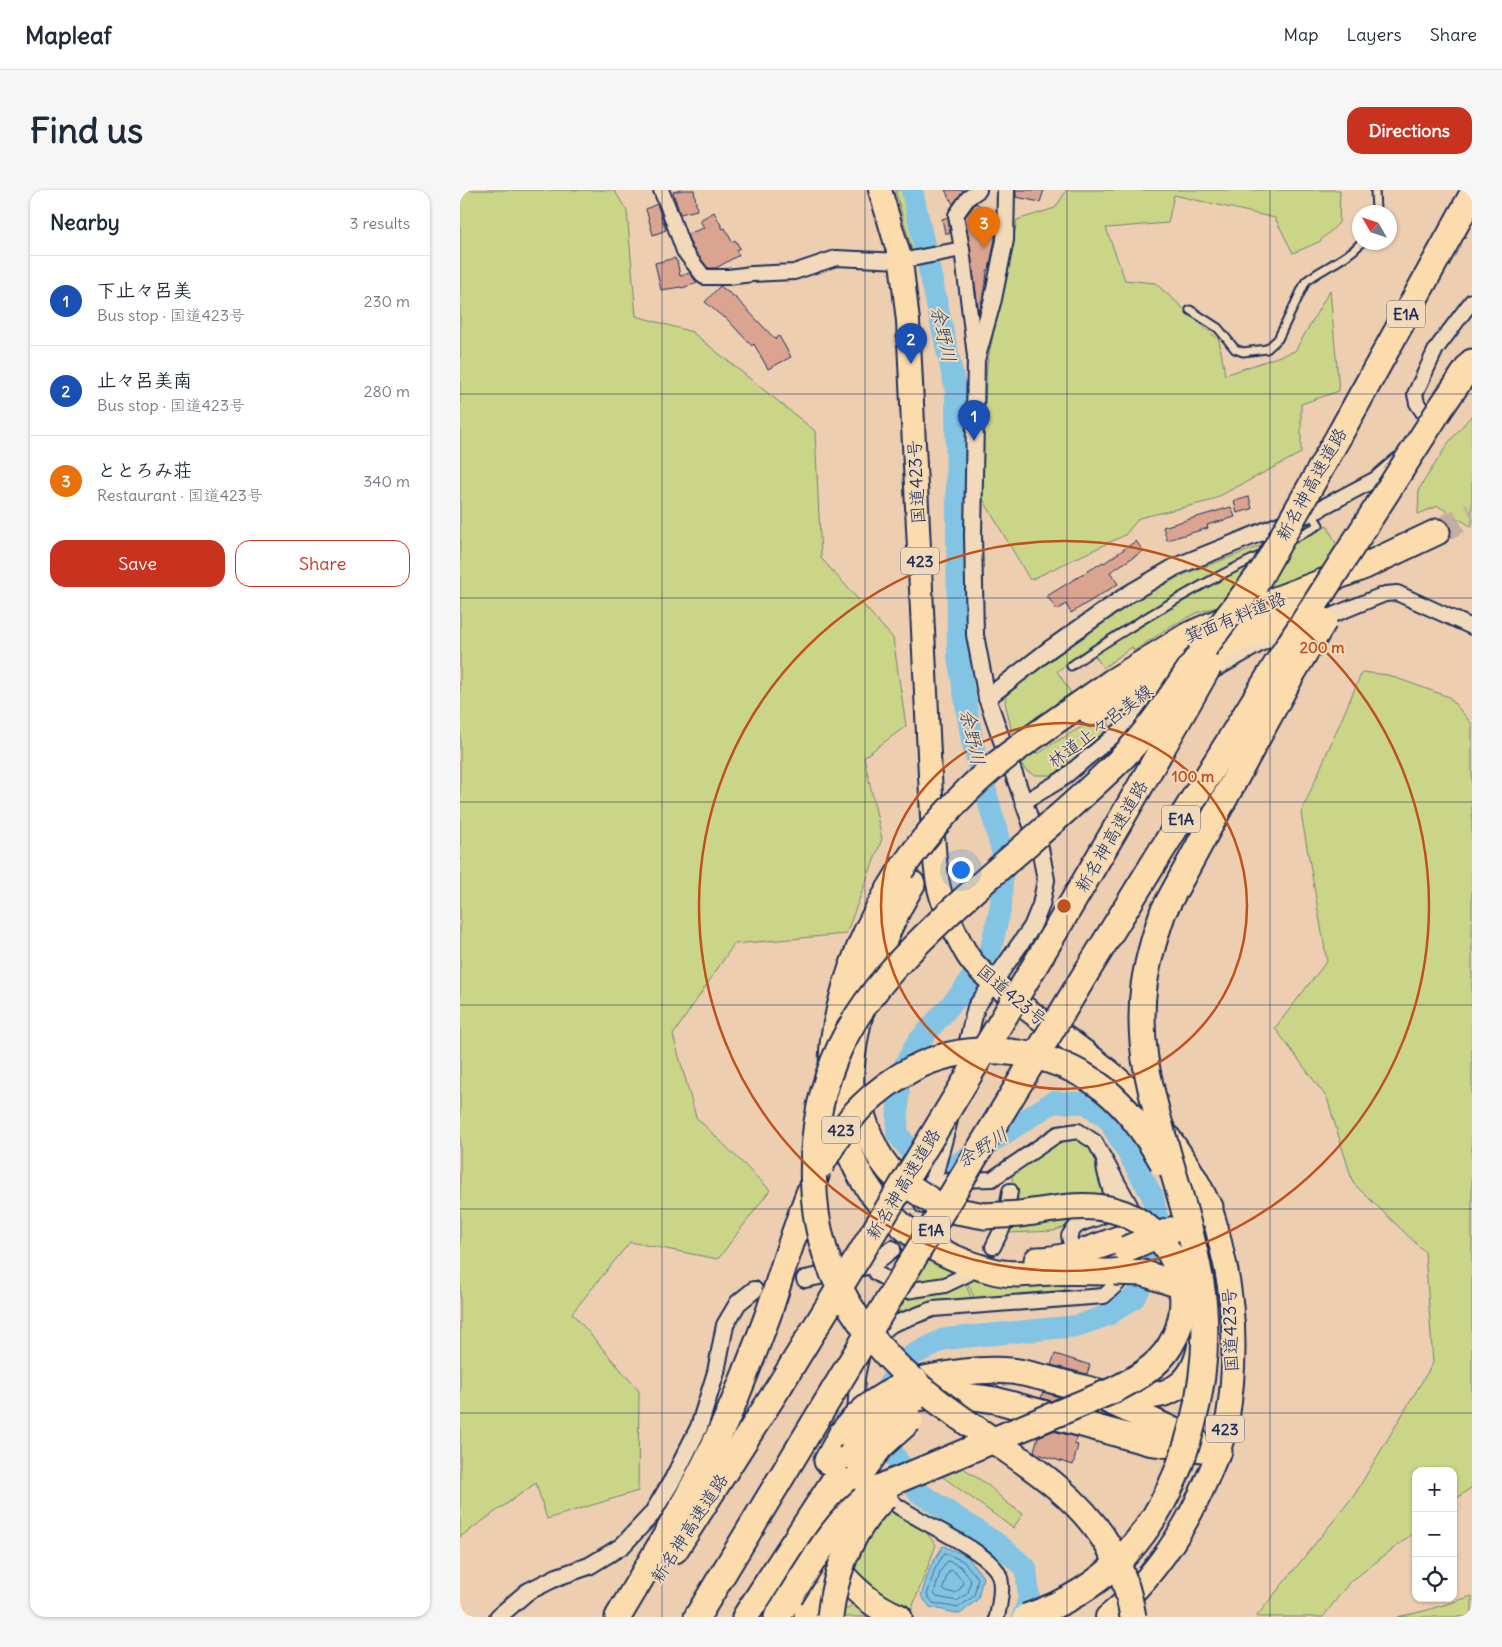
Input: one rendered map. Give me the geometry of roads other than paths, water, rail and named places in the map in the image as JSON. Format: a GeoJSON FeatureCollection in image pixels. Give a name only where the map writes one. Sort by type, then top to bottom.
{"type":"FeatureCollection","features":[{"type":"Feature","properties":{"kind":"highway","name":"国道423号"},"geometry":{"type":"LineString","coordinates":[[880,190],[906,260],[933,837],[940,893],[969,958],[994,983],[1030,1012],[1079,1046],[1120,1080],[1145,1104],[1197,1178],[1210,1207],[1220,1240],[1229,1282],[1234,1331],[1233,1378],[1226,1424],[1219,1451],[1198,1500],[1172,1547],[1138,1588],[1107,1617]]}},
{"type":"Feature","properties":{"kind":"highway","name":"新名神高速道路"},"geometry":{"type":"LineString","coordinates":[[632,1617],[780,1385],[875,1231],[1116,828],[1340,434],[1472,195]]}},
{"type":"Feature","properties":{"kind":"highway","name":"E1A"},"geometry":{"type":"LineString","coordinates":[[697,1617],[1086,973],[1284,670],[1444,412],[1472,362]]}},
{"type":"Feature","properties":{"kind":"highway"},"geometry":{"type":"LineString","coordinates":[[1444,412],[1472,375]]}},
{"type":"Feature","properties":{"kind":"highway","name":"箕面有料道路"},"geometry":{"type":"LineString","coordinates":[[907,876],[947,836],[977,801],[1049,732],[1439,536]]}},
{"type":"Feature","properties":{"kind":"highway"},"geometry":{"type":"LineString","coordinates":[[1133,1617],[1125,1582],[1110,1548],[1085,1514],[1042,1476],[925,1391],[901,1371],[864,1330],[836,1281],[820,1234],[812,1173],[814,1144],[819,1109],[827,1080],[841,1046],[868,1000],[918,941],[983,881],[1081,796],[1124,755],[1159,713],[1205,647],[1263,570]]}},
{"type":"Feature","properties":{"kind":"highway"},"geometry":{"type":"LineString","coordinates":[[1177,1215],[1145,1059],[1142,1036],[1144,978],[1163,912],[1284,670]]}},
{"type":"Feature","properties":{"kind":"highway","name":"423"},"geometry":{"type":"LineString","coordinates":[[907,876],[862,1007],[854,1045],[851,1072],[851,1099],[854,1124],[874,1178],[885,1192],[916,1221],[938,1237],[977,1254],[1018,1261],[1043,1260],[1126,1243]]}},
{"type":"Feature","properties":{"kind":"highway","name":"423"},"geometry":{"type":"LineString","coordinates":[[907,876],[872,919],[859,946],[849,974],[834,1032],[831,1058],[833,1090],[847,1149],[866,1186],[878,1202],[909,1232],[928,1245],[963,1261],[1000,1272],[1020,1274],[1050,1272],[1088,1262],[1177,1215],[1210,1207]]}},
{"type":"Feature","properties":{"kind":"highway"},"geometry":{"type":"LineString","coordinates":[[783,1607],[822,1547],[850,1510],[876,1489],[1131,1382],[1159,1360],[1170,1346],[1181,1317],[1182,1286],[1179,1271],[1173,1258],[1166,1245],[1154,1232],[1127,1215],[1098,1207],[1081,1206],[985,1216],[951,1210],[927,1192],[896,1177],[876,1150],[868,1132],[857,1093],[854,1045]]}},
{"type":"Feature","properties":{"kind":"highway"},"geometry":{"type":"LineString","coordinates":[[618,1617],[703,1468],[735,1398],[768,1313],[805,1202],[821,1165],[834,1142],[861,1108],[890,1083],[915,1068],[936,1059],[957,1054],[995,1051],[1027,1053],[1060,1064],[1086,1076],[1123,1106],[1139,1125],[1168,1172],[1177,1215],[1197,1262],[1201,1284],[1205,1335],[1197,1400],[1192,1423],[1183,1454],[1159,1508],[1127,1553],[1105,1574],[1083,1590],[1060,1603],[1026,1617]]}},
{"type":"Feature","properties":{"kind":"highway"},"geometry":{"type":"LineString","coordinates":[[745,1617],[844,1457],[873,1427],[897,1407],[967,1372],[1009,1371],[1032,1374],[1087,1390],[1126,1396],[1157,1395],[1170,1391],[1189,1375],[1195,1366],[1199,1354],[1201,1342],[1200,1315],[1193,1297],[1185,1289],[1143,1273],[1050,1272]]}},
{"type":"Feature","properties":{"kind":"highway"},"geometry":{"type":"LineString","coordinates":[[1087,1390],[1219,1451]]}},
{"type":"Feature","properties":{"kind":"highway"},"geometry":{"type":"LineString","coordinates":[[913,1400],[936,1394],[995,1400],[1148,1442],[1219,1451]]}},
{"type":"Feature","properties":{"kind":"highway"},"geometry":{"type":"LineString","coordinates":[[807,1617],[816,1570],[830,1531],[843,1503],[844,1457]]}},
{"type":"Feature","properties":{"kind":"highway"},"geometry":{"type":"LineString","coordinates":[[830,1617],[838,1572],[856,1532],[880,1502],[918,1471]]}},
{"type":"Feature","properties":{"kind":"highway"},"geometry":{"type":"LineString","coordinates":[[835,1566],[846,1580],[873,1604],[899,1617]]}},
{"type":"Feature","properties":{"kind":"street"},"geometry":{"type":"LineString","coordinates":[[660,190],[684,251],[704,277],[794,272],[836,258],[906,260],[962,249]]}},
{"type":"Feature","properties":{"kind":"street"},"geometry":{"type":"LineString","coordinates":[[927,1192],[940,1157],[976,1007],[1032,927],[1041,904],[1046,880],[1040,848],[987,698],[975,635],[973,525],[976,360],[956,215],[968,198],[979,190]]}},
{"type":"Feature","properties":{"kind":"street"},"geometry":{"type":"LineString","coordinates":[[976,360],[993,299],[1006,240],[1006,190]]}},
{"type":"Feature","properties":{"kind":"street"},"geometry":{"type":"LineString","coordinates":[[987,698],[1050,648],[1127,595],[1175,567],[1315,510],[1376,479],[1415,445],[1428,424],[1425,415],[1417,403],[1415,394],[1436,349],[1472,301]]}},
{"type":"Feature","properties":{"kind":"street","name":"林道止々呂美線"},"geometry":{"type":"LineString","coordinates":[[1024,802],[1061,780],[1129,723],[1158,703],[1272,638],[1385,594],[1397,593],[1472,627]]}},
{"type":"Feature","properties":{"kind":"street"},"geometry":{"type":"LineString","coordinates":[[927,1192],[956,1180],[992,1179],[1058,1134],[1078,1131],[1095,1142],[1130,1205],[1134,1238],[1130,1260],[1118,1283],[1104,1296],[933,1309],[893,1324],[876,1336],[862,1353],[857,1377],[855,1432],[861,1457],[871,1478],[894,1504],[991,1563],[999,1575],[1001,1586],[997,1617]]}},
{"type":"Feature","properties":{"kind":"street"},"geometry":{"type":"LineString","coordinates":[[1071,1244],[1070,1236],[1076,1226],[1102,1217],[1110,1208],[1112,1200],[1104,1172],[1104,1157]]}},
{"type":"Feature","properties":{"kind":"street"},"geometry":{"type":"LineString","coordinates":[[993,1248],[1004,1223],[1010,1191]]}},
{"type":"Feature","properties":{"kind":"street"},"geometry":{"type":"LineString","coordinates":[[805,1279],[872,1265],[892,1249]]}},
{"type":"Feature","properties":{"kind":"street"},"geometry":{"type":"LineString","coordinates":[[872,1265],[876,1273],[906,1291],[945,1285],[968,1274]]}},
{"type":"Feature","properties":{"kind":"street"},"geometry":{"type":"LineString","coordinates":[[1071,1298],[1078,1282]]}},
{"type":"Feature","properties":{"kind":"street"},"geometry":{"type":"LineString","coordinates":[[498,1617],[527,1592],[557,1577],[589,1566],[622,1546],[652,1514],[674,1478],[699,1427],[716,1372],[725,1325],[738,1303],[754,1290]]}},
{"type":"Feature","properties":{"kind":"lane"},"geometry":{"type":"LineString","coordinates":[[1376,190],[1376,205]]}},
{"type":"Feature","properties":{"kind":"lane"},"geometry":{"type":"LineString","coordinates":[[1190,310],[1218,328],[1235,349],[1243,352],[1267,349],[1278,339],[1306,281],[1314,274],[1328,268],[1355,250]]}},
{"type":"Feature","properties":{"kind":"lane"},"geometry":{"type":"LineString","coordinates":[[1071,666],[1093,650],[1177,599],[1240,565],[1312,530],[1319,525],[1315,510]]}},
{"type":"Feature","properties":{"kind":"water"},"geometry":{"type":"Polygon","coordinates":[[[943,1546],[967,1556],[983,1577],[978,1599],[960,1614],[930,1607],[921,1596],[930,1567],[943,1546]]]}},
{"type":"Feature","properties":{"kind":"waterway","name":"余野川"},"geometry":{"type":"LineString","coordinates":[[889,1384],[911,1356],[944,1339],[1077,1326],[1108,1315],[1134,1298],[1152,1269],[1160,1230],[1152,1195],[1109,1120],[1086,1103],[1053,1102],[959,1163],[949,1167],[922,1167],[897,1133],[899,1076],[917,1043],[963,991],[991,948],[1001,905],[1003,854],[972,741],[958,656],[956,391],[912,190]]}},
{"type":"Feature","properties":{"kind":"waterway","name":"余野川"},"geometry":{"type":"LineString","coordinates":[[883,1424],[892,1452],[918,1492],[999,1545],[1026,1568],[1029,1598],[1023,1617]]}},
{"type":"Feature","properties":{"kind":"tunnel"},"geometry":{"type":"LineString","coordinates":[[1437,532],[1472,514]]}},
{"type":"Feature","properties":{"kind":"tunnel"},"geometry":{"type":"LineString","coordinates":[[892,1249],[923,1205]]}},
{"type":"Feature","properties":{"kind":"place","name":"ととろみ荘"},"geometry":{"type":"Point","coordinates":[984,248]}},
{"type":"Feature","properties":{"kind":"place","name":"止々呂美南"},"geometry":{"type":"Point","coordinates":[911,364]}},
{"type":"Feature","properties":{"kind":"place","name":"下止々呂美"},"geometry":{"type":"Point","coordinates":[974,441]}}]}
